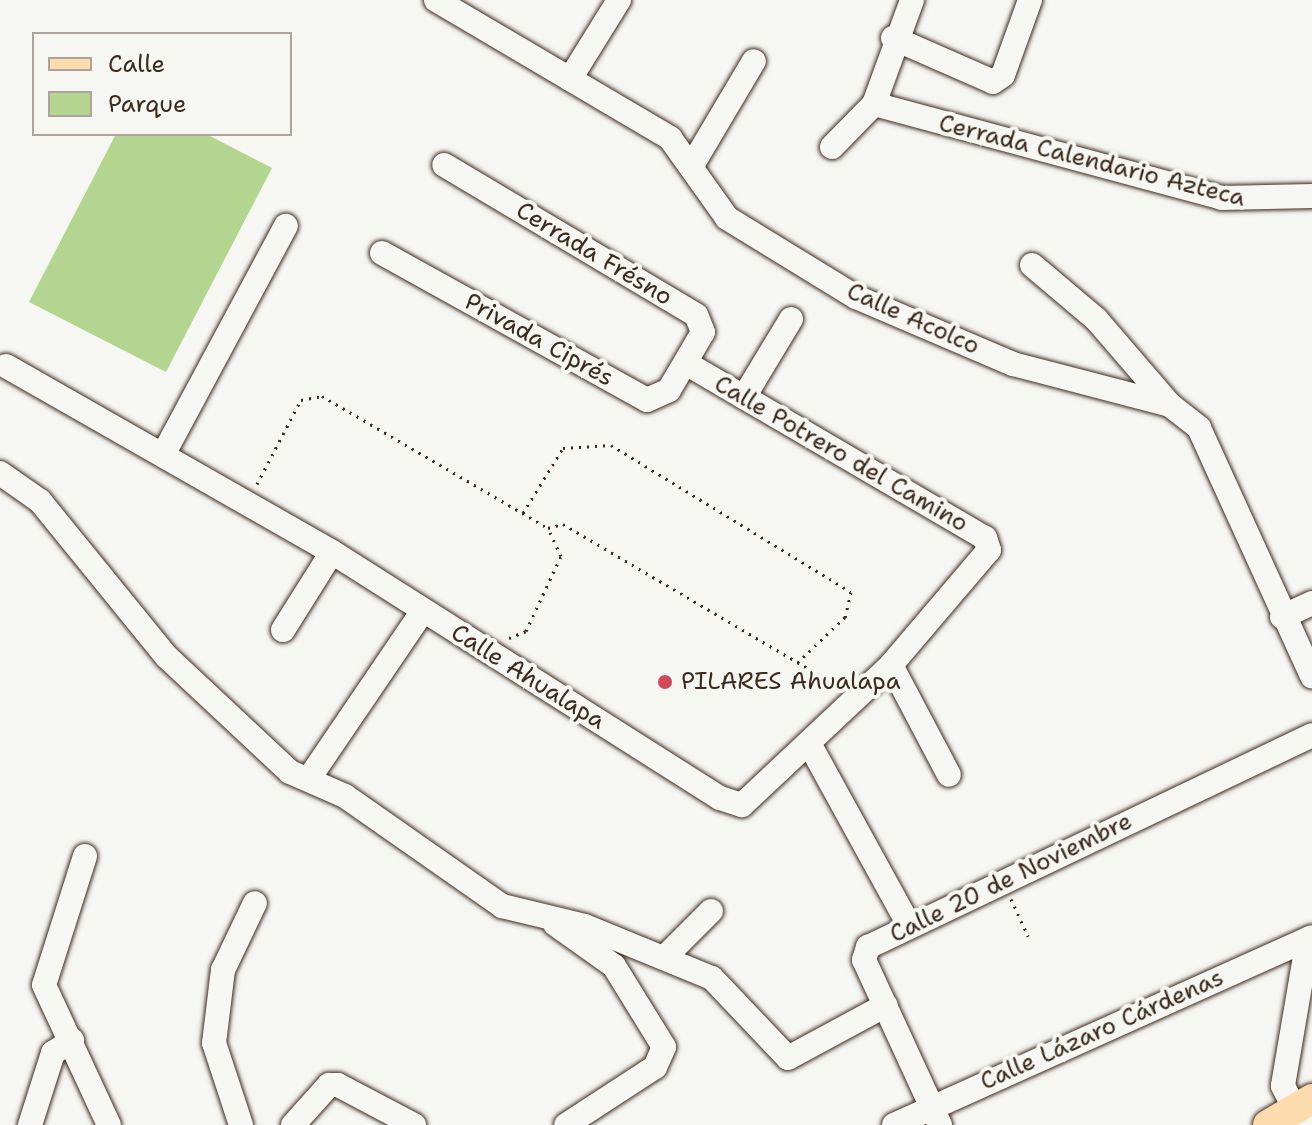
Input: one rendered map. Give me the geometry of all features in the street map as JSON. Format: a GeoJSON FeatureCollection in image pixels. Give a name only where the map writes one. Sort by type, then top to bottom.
{"type":"FeatureCollection","features":[{"type":"Feature","properties":{"kind":"main road"},"geometry":{"type":"LineString","coordinates":[[1268,1125],[1306,1109]]}},
{"type":"Feature","properties":{"kind":"street","name":"Calle Acolco"},"geometry":{"type":"LineString","coordinates":[[436,0],[670,138],[727,218],[856,297],[1013,364],[1170,405],[1199,428],[1282,617],[1312,676]]}},
{"type":"Feature","properties":{"kind":"street"},"geometry":{"type":"LineString","coordinates":[[570,79],[619,0]]}},
{"type":"Feature","properties":{"kind":"street"},"geometry":{"type":"LineString","coordinates":[[832,147],[874,104],[893,38],[912,0]]}},
{"type":"Feature","properties":{"kind":"street"},"geometry":{"type":"LineString","coordinates":[[893,38],[993,82],[1003,75],[1030,0]]}},
{"type":"Feature","properties":{"kind":"street"},"geometry":{"type":"LineString","coordinates":[[691,167],[754,61]]}},
{"type":"Feature","properties":{"kind":"street","name":"Cerrada Calendario Azteca"},"geometry":{"type":"LineString","coordinates":[[874,104],[1222,198],[1312,196]]}},
{"type":"Feature","properties":{"kind":"street","name":"Cerrada Frésno"},"geometry":{"type":"LineString","coordinates":[[444,165],[696,315],[703,332],[685,363]]}},
{"type":"Feature","properties":{"kind":"street"},"geometry":{"type":"LineString","coordinates":[[163,455],[286,226]]}},
{"type":"Feature","properties":{"kind":"street","name":"Privada Ciprés"},"geometry":{"type":"LineString","coordinates":[[382,253],[647,400],[663,396],[685,363]]}},
{"type":"Feature","properties":{"kind":"street"},"geometry":{"type":"LineString","coordinates":[[1032,265],[1096,319],[1170,405]]}},
{"type":"Feature","properties":{"kind":"street"},"geometry":{"type":"LineString","coordinates":[[744,397],[791,319]]}},
{"type":"Feature","properties":{"kind":"street","name":"Calle Potrero del Camino"},"geometry":{"type":"LineString","coordinates":[[685,363],[985,538],[989,550]]}},
{"type":"Feature","properties":{"kind":"street","name":"Calle Ahualapa"},"geometry":{"type":"LineString","coordinates":[[6,366],[332,552],[720,798],[742,805],[761,795],[891,665],[989,550]]}},
{"type":"Feature","properties":{"kind":"street"},"geometry":{"type":"LineString","coordinates":[[0,473],[40,501],[167,657],[290,772],[310,777],[502,906],[553,922],[585,926],[712,978],[788,1058],[886,1005]]}},
{"type":"Feature","properties":{"kind":"street"},"geometry":{"type":"LineString","coordinates":[[283,630],[332,552]]}},
{"type":"Feature","properties":{"kind":"street"},"geometry":{"type":"LineString","coordinates":[[1282,617],[1312,603]]}},
{"type":"Feature","properties":{"kind":"street"},"geometry":{"type":"LineString","coordinates":[[310,777],[423,611]]}},
{"type":"Feature","properties":{"kind":"street"},"geometry":{"type":"LineString","coordinates":[[891,665],[949,775]]}},
{"type":"Feature","properties":{"kind":"street","name":"Calle 20 de Noviembre"},"geometry":{"type":"LineString","coordinates":[[935,1115],[863,953],[909,925],[1312,735]]}},
{"type":"Feature","properties":{"kind":"street"},"geometry":{"type":"LineString","coordinates":[[810,745],[909,925]]}},
{"type":"Feature","properties":{"kind":"street"},"geometry":{"type":"LineString","coordinates":[[85,856],[44,985],[109,1125]]}},
{"type":"Feature","properties":{"kind":"street"},"geometry":{"type":"LineString","coordinates":[[241,1125],[214,1043],[223,970],[255,903]]}},
{"type":"Feature","properties":{"kind":"street"},"geometry":{"type":"LineString","coordinates":[[665,957],[711,911]]}},
{"type":"Feature","properties":{"kind":"street"},"geometry":{"type":"LineString","coordinates":[[553,922],[614,966],[664,1047],[655,1067],[566,1125]]}},
{"type":"Feature","properties":{"kind":"street"},"geometry":{"type":"LineString","coordinates":[[1306,1109],[1283,1086],[1310,938]]}},
{"type":"Feature","properties":{"kind":"street","name":"Calle Lázaro Cárdenas"},"geometry":{"type":"LineString","coordinates":[[894,1125],[935,1115],[1310,938]]}},
{"type":"Feature","properties":{"kind":"street"},"geometry":{"type":"LineString","coordinates":[[30,1125],[53,1053],[72,1040]]}},
{"type":"Feature","properties":{"kind":"street"},"geometry":{"type":"LineString","coordinates":[[293,1125],[329,1085],[338,1085],[414,1125]]}},
{"type":"Feature","properties":{"kind":"path"},"geometry":{"type":"LineString","coordinates":[[257,492],[301,400],[322,396],[548,528],[561,556],[526,631],[510,639],[497,631]]}},
{"type":"Feature","properties":{"kind":"path"},"geometry":{"type":"LineString","coordinates":[[523,513],[563,448],[611,445],[851,592],[845,617],[798,662]]}},
{"type":"Feature","properties":{"kind":"path"},"geometry":{"type":"LineString","coordinates":[[548,528],[563,524],[859,698]]}},
{"type":"Feature","properties":{"kind":"path"},"geometry":{"type":"LineString","coordinates":[[1002,882],[1028,936]]}},
{"type":"Feature","properties":{"kind":"green space"},"geometry":{"type":"Polygon","coordinates":[[[115,136],[210,136],[272,168],[166,372],[29,302],[115,136]]]}},
{"type":"Feature","properties":{"kind":"place","name":"PILARES Ahualapa"},"geometry":{"type":"Point","coordinates":[665,682]}}]}
